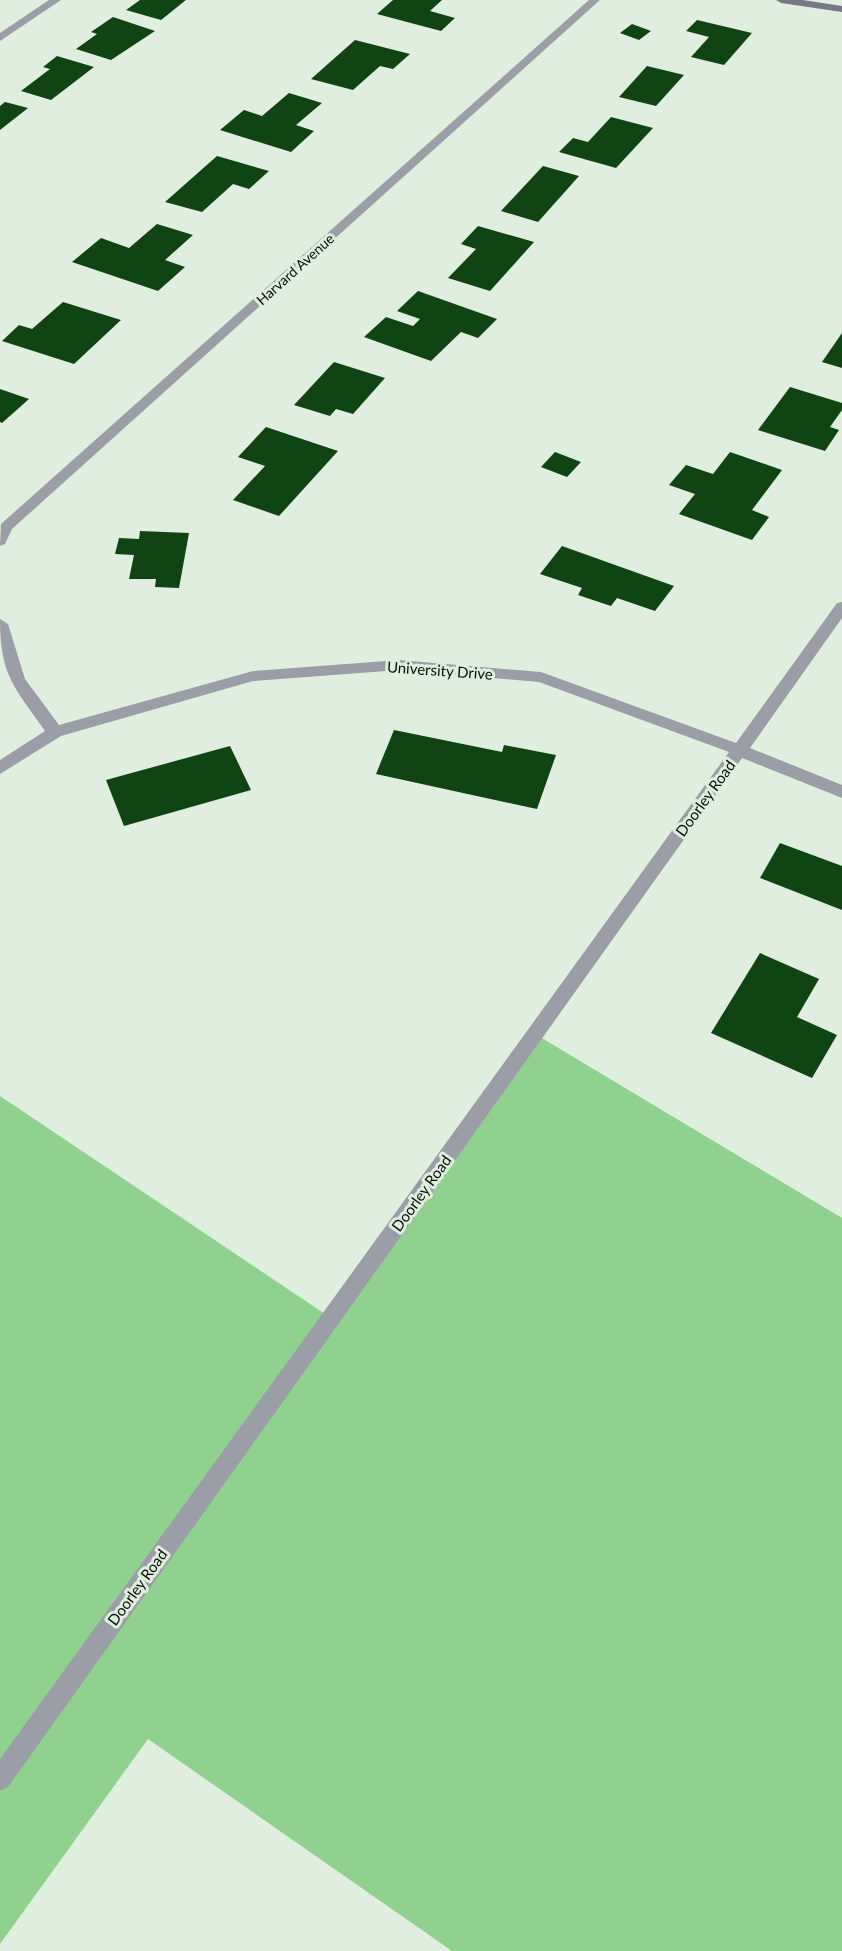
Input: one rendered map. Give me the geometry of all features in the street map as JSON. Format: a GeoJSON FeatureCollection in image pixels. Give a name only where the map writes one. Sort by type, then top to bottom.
{"type":"FeatureCollection","features":[{"type":"Feature","properties":{"kind":"main road"},"geometry":{"type":"LineString","coordinates":[[781,0],[842,9]]}},
{"type":"Feature","properties":{"kind":"street"},"geometry":{"type":"LineString","coordinates":[[0,38],[56,0]]}},
{"type":"Feature","properties":{"kind":"street","name":"Harvard Avenue"},"geometry":{"type":"LineString","coordinates":[[0,541],[6,527],[595,0]]}},
{"type":"Feature","properties":{"kind":"street","name":"Doorley Road"},"geometry":{"type":"LineString","coordinates":[[0,1779],[842,607]]}},
{"type":"Feature","properties":{"kind":"street"},"geometry":{"type":"LineString","coordinates":[[0,624],[17,680],[55,732]]}},
{"type":"Feature","properties":{"kind":"street","name":"University Drive"},"geometry":{"type":"LineString","coordinates":[[0,768],[55,732],[254,676],[399,665],[541,677],[739,750],[842,792]]}},
{"type":"Feature","properties":{"kind":"green space"},"geometry":{"type":"Polygon","coordinates":[[[535,1034],[842,1218],[842,1951],[452,1951],[148,1739],[0,1944],[0,1096],[331,1318],[535,1034]]]}},
{"type":"Feature","properties":{"kind":"building"},"geometry":{"type":"Polygon","coordinates":[[[140,0],[186,0],[161,20],[126,10],[140,0]]]}},
{"type":"Feature","properties":{"kind":"building"},"geometry":{"type":"Polygon","coordinates":[[[393,0],[442,0],[430,11],[455,18],[441,31],[377,14],[393,0]]]}},
{"type":"Feature","properties":{"kind":"building"},"geometry":{"type":"Polygon","coordinates":[[[113,17],[155,31],[111,60],[76,49],[97,34],[91,32],[113,17]]]}},
{"type":"Feature","properties":{"kind":"building"},"geometry":{"type":"Polygon","coordinates":[[[697,20],[752,33],[724,65],[691,57],[709,37],[686,31],[697,20]]]}},
{"type":"Feature","properties":{"kind":"building"},"geometry":{"type":"Polygon","coordinates":[[[632,24],[651,31],[639,40],[620,33],[632,24]]]}},
{"type":"Feature","properties":{"kind":"building"},"geometry":{"type":"Polygon","coordinates":[[[355,40],[410,54],[393,69],[380,66],[353,90],[311,79],[355,40]]]}},
{"type":"Feature","properties":{"kind":"building"},"geometry":{"type":"Polygon","coordinates":[[[57,56],[94,67],[51,100],[21,91],[50,69],[43,67],[57,56]]]}},
{"type":"Feature","properties":{"kind":"building"},"geometry":{"type":"Polygon","coordinates":[[[647,66],[684,75],[656,106],[619,97],[647,66]]]}},
{"type":"Feature","properties":{"kind":"building"},"geometry":{"type":"Polygon","coordinates":[[[289,93],[322,103],[296,125],[314,131],[291,152],[220,130],[244,110],[262,116],[289,93]]]}},
{"type":"Feature","properties":{"kind":"building"},"geometry":{"type":"Polygon","coordinates":[[[5,102],[28,108],[0,130],[0,106],[5,102]]]}},
{"type":"Feature","properties":{"kind":"building"},"geometry":{"type":"Polygon","coordinates":[[[611,117],[653,128],[616,168],[559,152],[573,138],[588,142],[611,117]]]}},
{"type":"Feature","properties":{"kind":"building"},"geometry":{"type":"Polygon","coordinates":[[[217,156],[269,171],[249,189],[233,184],[202,212],[165,202],[217,156]]]}},
{"type":"Feature","properties":{"kind":"building"},"geometry":{"type":"Polygon","coordinates":[[[543,166],[579,176],[538,222],[501,211],[543,166]]]}},
{"type":"Feature","properties":{"kind":"building"},"geometry":{"type":"Polygon","coordinates":[[[157,224],[193,235],[165,260],[185,267],[158,291],[72,262],[101,238],[129,248],[157,224]]]}},
{"type":"Feature","properties":{"kind":"building"},"geometry":{"type":"Polygon","coordinates":[[[478,226],[534,242],[490,291],[448,278],[476,249],[461,244],[478,226]]]}},
{"type":"Feature","properties":{"kind":"building"},"geometry":{"type":"Polygon","coordinates":[[[418,291],[497,319],[478,338],[461,332],[431,361],[364,337],[386,317],[413,326],[420,319],[397,311],[418,291]]]}},
{"type":"Feature","properties":{"kind":"building"},"geometry":{"type":"Polygon","coordinates":[[[63,302],[121,320],[74,364],[2,341],[19,325],[32,329],[63,302]]]}},
{"type":"Feature","properties":{"kind":"building"},"geometry":{"type":"Polygon","coordinates":[[[842,333],[842,368],[822,362],[842,333]]]}},
{"type":"Feature","properties":{"kind":"building"},"geometry":{"type":"Polygon","coordinates":[[[334,362],[385,378],[353,414],[336,409],[330,416],[294,405],[334,362]]]}},
{"type":"Feature","properties":{"kind":"building"},"geometry":{"type":"Polygon","coordinates":[[[790,387],[842,403],[842,410],[830,427],[839,430],[825,451],[758,430],[790,387]]]}},
{"type":"Feature","properties":{"kind":"building"},"geometry":{"type":"Polygon","coordinates":[[[0,389],[29,399],[2,423],[0,422],[0,389]]]}},
{"type":"Feature","properties":{"kind":"building"},"geometry":{"type":"Polygon","coordinates":[[[266,427],[338,451],[279,516],[233,500],[265,466],[238,457],[266,427]]]}},
{"type":"Feature","properties":{"kind":"building"},"geometry":{"type":"Polygon","coordinates":[[[555,452],[581,462],[567,477],[541,467],[555,452]]]}},
{"type":"Feature","properties":{"kind":"building"},"geometry":{"type":"Polygon","coordinates":[[[730,452],[782,470],[752,510],[769,517],[752,540],[679,514],[695,494],[669,485],[686,465],[713,474],[730,452]]]}},
{"type":"Feature","properties":{"kind":"building"},"geometry":{"type":"Polygon","coordinates":[[[140,531],[189,533],[179,588],[155,587],[156,579],[129,579],[134,555],[115,554],[119,538],[139,539],[140,531]]]}},
{"type":"Feature","properties":{"kind":"building"},"geometry":{"type":"Polygon","coordinates":[[[562,546],[674,586],[655,611],[617,598],[611,606],[578,595],[582,588],[540,574],[562,546]]]}},
{"type":"Feature","properties":{"kind":"building"},"geometry":{"type":"Polygon","coordinates":[[[394,730],[502,752],[504,745],[556,755],[537,809],[376,774],[394,730]]]}},
{"type":"Feature","properties":{"kind":"building"},"geometry":{"type":"Polygon","coordinates":[[[230,746],[251,790],[124,826],[106,780],[230,746]]]}},
{"type":"Feature","properties":{"kind":"building"},"geometry":{"type":"Polygon","coordinates":[[[780,843],[842,866],[842,910],[760,878],[780,843]]]}},
{"type":"Feature","properties":{"kind":"building"},"geometry":{"type":"Polygon","coordinates":[[[760,953],[819,979],[797,1017],[837,1035],[812,1078],[711,1033],[760,953]]]}}]}
